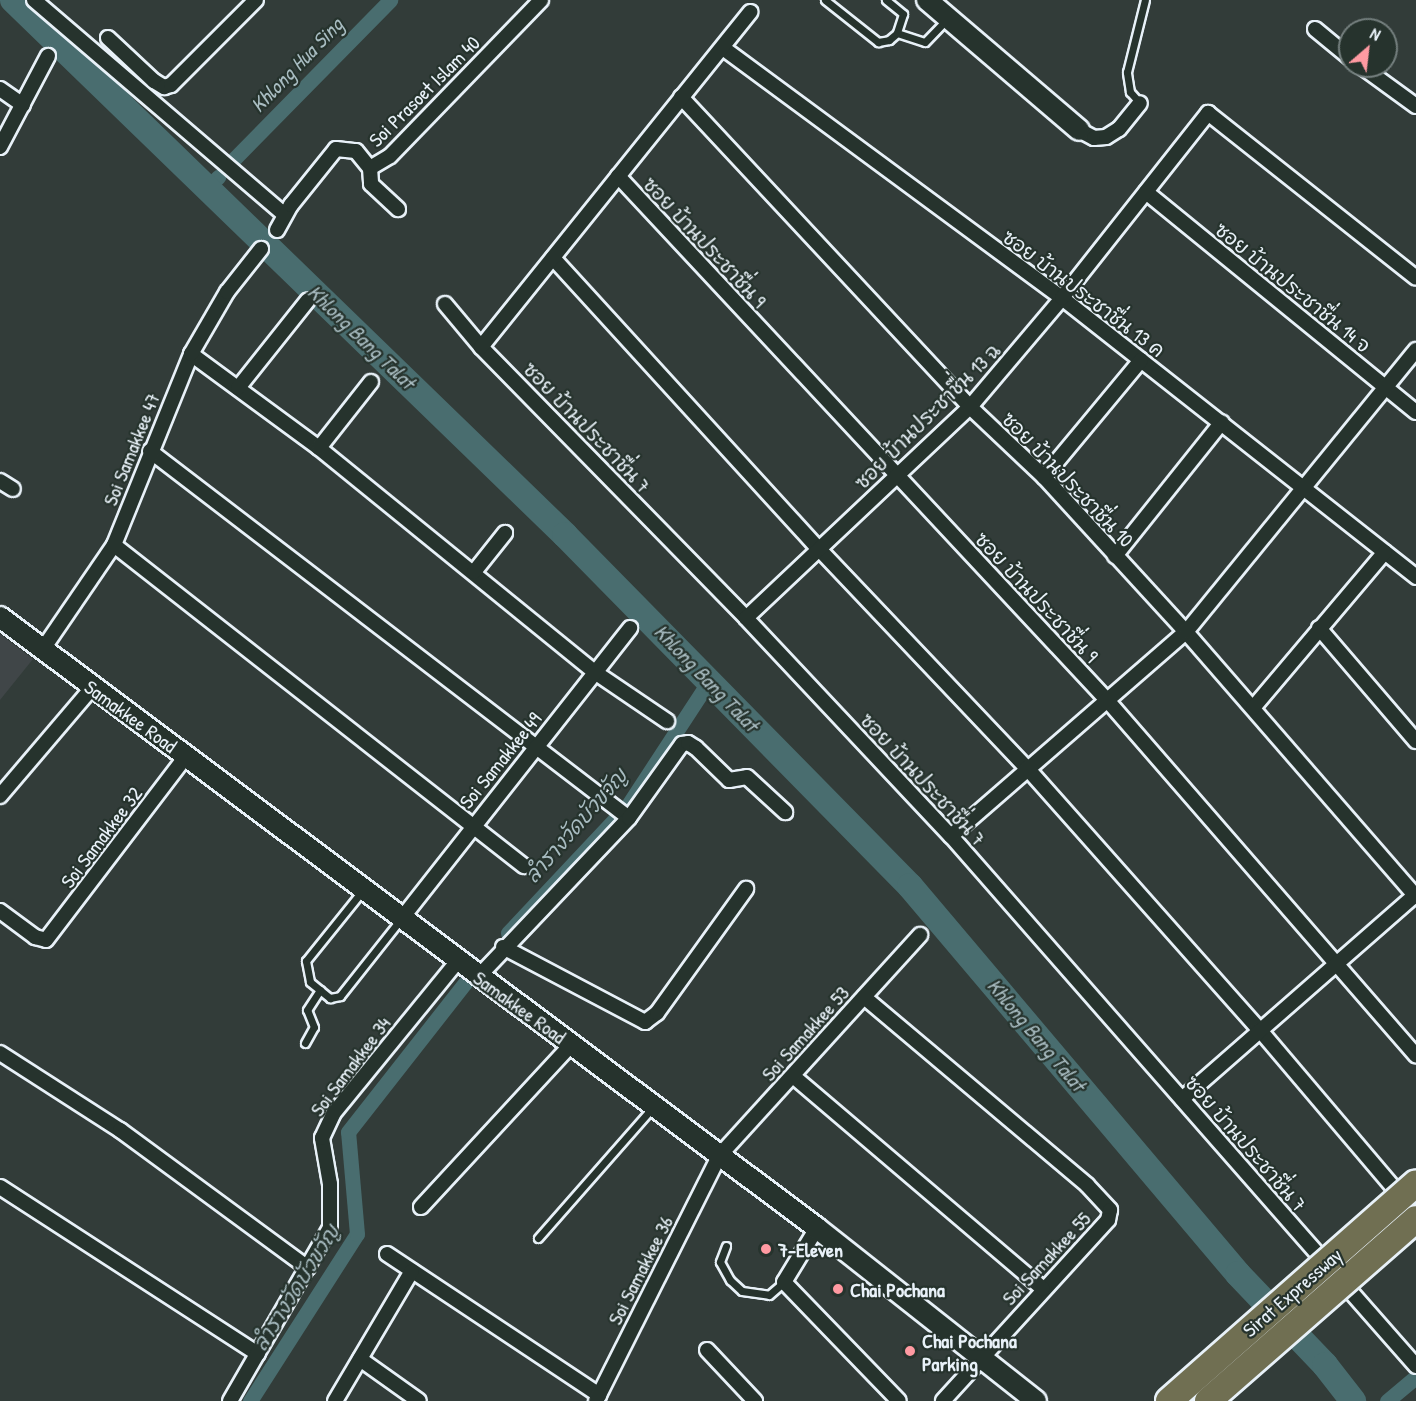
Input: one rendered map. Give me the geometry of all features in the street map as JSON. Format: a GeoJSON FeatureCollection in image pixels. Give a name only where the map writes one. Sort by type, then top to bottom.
{"type":"FeatureCollection","features":[{"type":"Feature","properties":{"kind":"highway","name":"Sirat Expressway"},"geometry":{"type":"LineString","coordinates":[[1169,1401],[1416,1183]]}},
{"type":"Feature","properties":{"kind":"highway","name":"Sirat Expressway"},"geometry":{"type":"LineString","coordinates":[[1208,1401],[1416,1219]]}},
{"type":"Feature","properties":{"kind":"main road"},"geometry":{"type":"LineString","coordinates":[[927,0],[1079,130]]}},
{"type":"Feature","properties":{"kind":"main road","name":"Samakkee Road"},"geometry":{"type":"LineString","coordinates":[[0,617],[817,1228],[1036,1401]]}},
{"type":"Feature","properties":{"kind":"street"},"geometry":{"type":"LineString","coordinates":[[34,0],[285,215],[277,230]]}},
{"type":"Feature","properties":{"kind":"street"},"geometry":{"type":"LineString","coordinates":[[108,38],[154,81],[164,87],[171,85],[256,0]]}},
{"type":"Feature","properties":{"kind":"street","name":"Soi Prasoet Islam 40"},"geometry":{"type":"LineString","coordinates":[[285,215],[336,149],[356,151],[370,168],[390,156],[541,0]]}},
{"type":"Feature","properties":{"kind":"street"},"geometry":{"type":"LineString","coordinates":[[481,347],[750,12]]}},
{"type":"Feature","properties":{"kind":"street"},"geometry":{"type":"LineString","coordinates":[[1315,29],[1338,47]]}},
{"type":"Feature","properties":{"kind":"street","name":"ซอย บ้านประชาชื่น 13 ค"},"geometry":{"type":"LineString","coordinates":[[723,48],[1062,298],[1306,487],[1416,577]]}},
{"type":"Feature","properties":{"kind":"street"},"geometry":{"type":"LineString","coordinates":[[0,147],[48,56]]}},
{"type":"Feature","properties":{"kind":"street"},"geometry":{"type":"LineString","coordinates":[[1378,78],[1416,106]]}},
{"type":"Feature","properties":{"kind":"street"},"geometry":{"type":"LineString","coordinates":[[0,89],[23,105]]}},
{"type":"Feature","properties":{"kind":"street","name":"ซอย บ้านประชาชื่น 10"},"geometry":{"type":"LineString","coordinates":[[681,97],[969,407],[1044,477],[1186,632],[1416,895]]}},
{"type":"Feature","properties":{"kind":"street"},"geometry":{"type":"LineString","coordinates":[[1079,130],[1094,138],[1106,136],[1119,129],[1140,104]]}},
{"type":"Feature","properties":{"kind":"street","name":"ซอย บ้านประชาชื่น 13 ฉ"},"geometry":{"type":"LineString","coordinates":[[746,618],[969,407],[1062,298],[1208,113],[1416,278]]}},
{"type":"Feature","properties":{"kind":"street"},"geometry":{"type":"LineString","coordinates":[[370,168],[371,184],[398,209]]}},
{"type":"Feature","properties":{"kind":"street","name":"ซอย บ้านประชาชื่น 9"},"geometry":{"type":"LineString","coordinates":[[618,176],[1107,700],[1337,961],[1416,1055]]}},
{"type":"Feature","properties":{"kind":"street","name":"ซอย บ้านประชาชื่น 14 จ"},"geometry":{"type":"LineString","coordinates":[[1146,192],[1416,412]]}},
{"type":"Feature","properties":{"kind":"street","name":"Soi Samakkee 47"},"geometry":{"type":"LineString","coordinates":[[43,649],[114,545],[191,354],[250,260],[261,249]]}},
{"type":"Feature","properties":{"kind":"street"},"geometry":{"type":"LineString","coordinates":[[553,258],[819,549],[1027,768],[1259,1029],[1416,1213]]}},
{"type":"Feature","properties":{"kind":"street"},"geometry":{"type":"LineString","coordinates":[[238,388],[308,300]]}},
{"type":"Feature","properties":{"kind":"street","name":"ซอย บ้านประชาชื่น 7"},"geometry":{"type":"LineString","coordinates":[[444,304],[481,347],[746,618],[951,836],[1416,1366]]}},
{"type":"Feature","properties":{"kind":"street"},"geometry":{"type":"LineString","coordinates":[[951,836],[1186,632],[1416,350]]}},
{"type":"Feature","properties":{"kind":"street"},"geometry":{"type":"LineString","coordinates":[[191,354],[319,448],[596,673],[667,721]]}},
{"type":"Feature","properties":{"kind":"street"},"geometry":{"type":"LineString","coordinates":[[1044,477],[1141,360]]}},
{"type":"Feature","properties":{"kind":"street"},"geometry":{"type":"LineString","coordinates":[[319,448],[371,382]]}},
{"type":"Feature","properties":{"kind":"street"},"geometry":{"type":"LineString","coordinates":[[1115,556],[1222,422]]}},
{"type":"Feature","properties":{"kind":"street"},"geometry":{"type":"LineString","coordinates":[[150,451],[624,813]]}},
{"type":"Feature","properties":{"kind":"street"},"geometry":{"type":"LineString","coordinates":[[0,482],[13,489]]}},
{"type":"Feature","properties":{"kind":"street"},"geometry":{"type":"LineString","coordinates":[[474,573],[505,533]]}},
{"type":"Feature","properties":{"kind":"street"},"geometry":{"type":"LineString","coordinates":[[114,545],[524,866]]}},
{"type":"Feature","properties":{"kind":"street"},"geometry":{"type":"LineString","coordinates":[[1253,708],[1385,552]]}},
{"type":"Feature","properties":{"kind":"street","name":"Soi Samakkee 49"},"geometry":{"type":"LineString","coordinates":[[402,918],[471,826],[536,748],[630,628]]}},
{"type":"Feature","properties":{"kind":"street"},"geometry":{"type":"LineString","coordinates":[[1319,628],[1416,741]]}},
{"type":"Feature","properties":{"kind":"street"},"geometry":{"type":"LineString","coordinates":[[0,796],[92,688]]}},
{"type":"Feature","properties":{"kind":"street"},"geometry":{"type":"LineString","coordinates":[[478,976],[686,743],[696,748],[729,780],[747,777],[785,812]]}},
{"type":"Feature","properties":{"kind":"street","name":"Soi Samakkee 32"},"geometry":{"type":"LineString","coordinates":[[0,911],[34,937],[46,940],[186,756]]}},
{"type":"Feature","properties":{"kind":"street"},"geometry":{"type":"LineString","coordinates":[[503,947],[645,1022],[657,1013],[746,889]]}},
{"type":"Feature","properties":{"kind":"street"},"geometry":{"type":"LineString","coordinates":[[1182,1099],[1337,961],[1416,895]]}},
{"type":"Feature","properties":{"kind":"street","name":"Soi Samakkee 53"},"geometry":{"type":"LineString","coordinates":[[718,1156],[920,935]]}},
{"type":"Feature","properties":{"kind":"street","name":"Soi Samakkee 34"},"geometry":{"type":"LineString","coordinates":[[230,1401],[330,1228],[330,1184],[322,1138],[333,1114],[458,961]]}},
{"type":"Feature","properties":{"kind":"street","name":"Soi Samakkee 55"},"geometry":{"type":"LineString","coordinates":[[864,997],[1110,1210],[1108,1220],[1042,1289],[943,1401]]}},
{"type":"Feature","properties":{"kind":"street"},"geometry":{"type":"LineString","coordinates":[[421,1208],[572,1044]]}},
{"type":"Feature","properties":{"kind":"street"},"geometry":{"type":"LineString","coordinates":[[0,1053],[120,1130],[308,1268]]}},
{"type":"Feature","properties":{"kind":"street"},"geometry":{"type":"LineString","coordinates":[[793,1076],[1042,1289]]}},
{"type":"Feature","properties":{"kind":"street","name":"Soi Samakkee 36"},"geometry":{"type":"LineString","coordinates":[[597,1398],[718,1156]]}},
{"type":"Feature","properties":{"kind":"street"},"geometry":{"type":"LineString","coordinates":[[0,1187],[258,1354]]}},
{"type":"Feature","properties":{"kind":"street"},"geometry":{"type":"LineString","coordinates":[[817,1228],[784,1282],[899,1401]]}},
{"type":"Feature","properties":{"kind":"street"},"geometry":{"type":"LineString","coordinates":[[387,1254],[597,1398]]}},
{"type":"Feature","properties":{"kind":"street"},"geometry":{"type":"LineString","coordinates":[[335,1401],[412,1271]]}},
{"type":"Feature","properties":{"kind":"street"},"geometry":{"type":"LineString","coordinates":[[707,1350],[755,1401]]}},
{"type":"Feature","properties":{"kind":"street"},"geometry":{"type":"LineString","coordinates":[[360,1359],[419,1401]]}},
{"type":"Feature","properties":{"kind":"lane"},"geometry":{"type":"LineString","coordinates":[[825,0],[878,42],[889,40],[897,33],[903,14],[886,0]]}},
{"type":"Feature","properties":{"kind":"lane"},"geometry":{"type":"LineString","coordinates":[[1140,104],[1130,92],[1127,72],[1145,0]]}},
{"type":"Feature","properties":{"kind":"lane"},"geometry":{"type":"LineString","coordinates":[[897,33],[926,42],[948,18]]}},
{"type":"Feature","properties":{"kind":"lane"},"geometry":{"type":"LineString","coordinates":[[363,890],[306,962],[310,982],[330,998],[340,996],[402,918]]}},
{"type":"Feature","properties":{"kind":"lane"},"geometry":{"type":"LineString","coordinates":[[305,1043],[314,1027],[307,1010],[320,990]]}},
{"type":"Feature","properties":{"kind":"lane"},"geometry":{"type":"LineString","coordinates":[[538,1238],[653,1107]]}},
{"type":"Feature","properties":{"kind":"lane"},"geometry":{"type":"LineString","coordinates":[[726,1246],[720,1262],[730,1280],[742,1291],[769,1295],[784,1282]]}},
{"type":"Feature","properties":{"kind":"shaded area"},"geometry":{"type":"Polygon","coordinates":[[[0,634],[33,659],[0,700],[0,634]]]}},
{"type":"Feature","properties":{"kind":"waterway","name":"ลำรางวัดบัวขวัญ"},"geometry":{"type":"LineString","coordinates":[[13,0],[565,535],[910,886],[1238,1274],[1325,1365],[1353,1401]]}},
{"type":"Feature","properties":{"kind":"waterway","name":"Khlong Hua Sing"},"geometry":{"type":"LineString","coordinates":[[234,159],[390,0]]}},
{"type":"Feature","properties":{"kind":"waterway","name":"Khlong Hua Sing"},"geometry":{"type":"LineString","coordinates":[[207,188],[218,177]]}},
{"type":"Feature","properties":{"kind":"waterway","name":"ลำรางวัดบัวขวัญ"},"geometry":{"type":"LineString","coordinates":[[508,933],[628,805],[709,681]]}},
{"type":"Feature","properties":{"kind":"waterway","name":"ลำรางวัดบัวขวัญ"},"geometry":{"type":"LineString","coordinates":[[250,1401],[357,1234],[348,1132],[467,980]]}},
{"type":"Feature","properties":{"kind":"waterway"},"geometry":{"type":"LineString","coordinates":[[1387,1401],[1416,1377]]}},
{"type":"Feature","properties":{"kind":"place","name":"7-Eleven"},"geometry":{"type":"Point","coordinates":[766,1249]}},
{"type":"Feature","properties":{"kind":"place","name":"Chai Pochana"},"geometry":{"type":"Point","coordinates":[838,1289]}},
{"type":"Feature","properties":{"kind":"place","name":"Chai Pochana Parking"},"geometry":{"type":"Point","coordinates":[910,1351]}},
{"type":"Feature","properties":{"kind":"water label","name":"Khlong Bang Talat"},"geometry":{"type":"Point","coordinates":[361,337]}},
{"type":"Feature","properties":{"kind":"water label","name":"Khlong Bang Talat"},"geometry":{"type":"Point","coordinates":[706,678]}},
{"type":"Feature","properties":{"kind":"water label","name":"Khlong Bang Talat"},"geometry":{"type":"Point","coordinates":[1036,1035]}}]}
